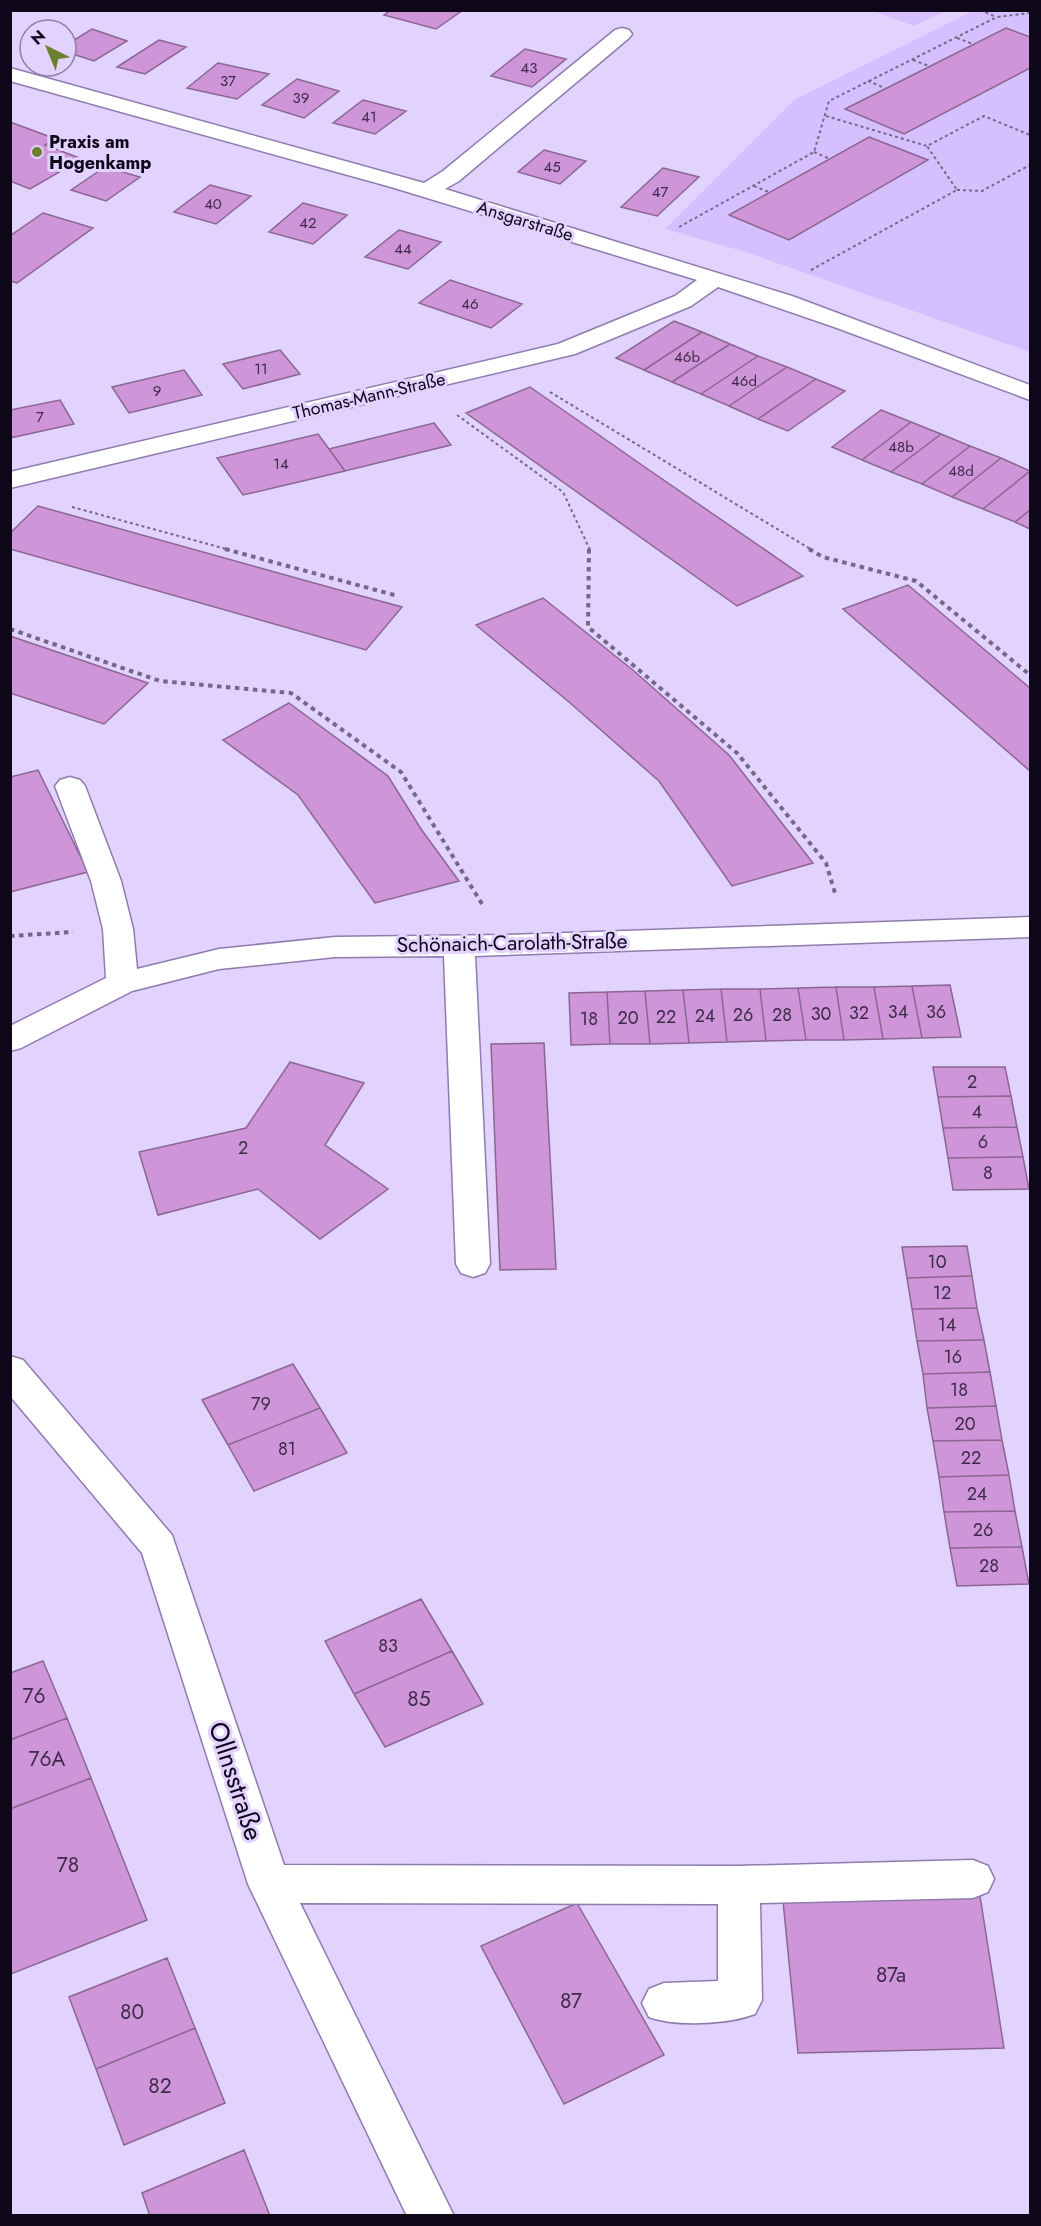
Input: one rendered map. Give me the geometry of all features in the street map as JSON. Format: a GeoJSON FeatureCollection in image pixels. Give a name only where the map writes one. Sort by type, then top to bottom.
{"type":"FeatureCollection","features":[{"type":"Feature","properties":{"kind":"street"},"geometry":{"type":"LineString","coordinates":[[426,191],[451,176],[622,34]]}},
{"type":"Feature","properties":{"kind":"street","name":"Ansgarstraße"},"geometry":{"type":"LineString","coordinates":[[11,74],[426,191],[715,278],[788,302],[1030,393]]}},
{"type":"Feature","properties":{"kind":"street","name":"Thomas-Mann-Straße"},"geometry":{"type":"LineString","coordinates":[[10,480],[566,349],[683,301],[715,278]]}},
{"type":"Feature","properties":{"kind":"street"},"geometry":{"type":"LineString","coordinates":[[70,786],[106,881],[118,929],[122,983]]}},
{"type":"Feature","properties":{"kind":"street","name":"Schönaich-Carolath-Straße"},"geometry":{"type":"LineString","coordinates":[[10,1040],[122,983],[219,959],[335,947],[507,945],[1030,927]]}},
{"type":"Feature","properties":{"kind":"street"},"geometry":{"type":"LineString","coordinates":[[459,946],[473,1264]]}},
{"type":"Feature","properties":{"kind":"street","name":"Ollnsstraße"},"geometry":{"type":"LineString","coordinates":[[10,1370],[159,1546],[269,1884],[431,2216]]}},
{"type":"Feature","properties":{"kind":"street"},"geometry":{"type":"LineString","coordinates":[[269,1884],[739,1885],[973,1879]]}},
{"type":"Feature","properties":{"kind":"street"},"geometry":{"type":"LineString","coordinates":[[664,2003],[740,2000],[739,1885]]}},
{"type":"Feature","properties":{"kind":"path"},"geometry":{"type":"LineString","coordinates":[[980,10],[997,17]]}},
{"type":"Feature","properties":{"kind":"path"},"geometry":{"type":"LineString","coordinates":[[672,231],[814,152],[829,101],[997,17],[1030,13]]}},
{"type":"Feature","properties":{"kind":"path"},"geometry":{"type":"LineString","coordinates":[[956,38],[973,44]]}},
{"type":"Feature","properties":{"kind":"path"},"geometry":{"type":"LineString","coordinates":[[912,59],[929,66]]}},
{"type":"Feature","properties":{"kind":"path"},"geometry":{"type":"LineString","coordinates":[[868,81],[885,88]]}},
{"type":"Feature","properties":{"kind":"path"},"geometry":{"type":"LineString","coordinates":[[826,116],[927,146],[957,190]]}},
{"type":"Feature","properties":{"kind":"path"},"geometry":{"type":"LineString","coordinates":[[927,146],[984,116],[1030,135]]}},
{"type":"Feature","properties":{"kind":"path"},"geometry":{"type":"LineString","coordinates":[[814,152],[830,159]]}},
{"type":"Feature","properties":{"kind":"path"},"geometry":{"type":"LineString","coordinates":[[805,273],[957,190],[982,191],[1030,165]]}},
{"type":"Feature","properties":{"kind":"path"},"geometry":{"type":"LineString","coordinates":[[753,186],[769,192]]}},
{"type":"Feature","properties":{"kind":"path"},"geometry":{"type":"LineString","coordinates":[[504,365],[823,557],[916,581],[1030,675]]}},
{"type":"Feature","properties":{"kind":"path"},"geometry":{"type":"LineString","coordinates":[[415,385],[562,492],[591,552],[588,627],[737,753],[826,863],[845,932]]}},
{"type":"Feature","properties":{"kind":"path"},"geometry":{"type":"LineString","coordinates":[[68,506],[398,596]]}},
{"type":"Feature","properties":{"kind":"path"},"geometry":{"type":"LineString","coordinates":[[10,629],[160,681],[291,693],[401,772],[507,945]]}},
{"type":"Feature","properties":{"kind":"shaded area"},"geometry":{"type":"Polygon","coordinates":[[[873,11],[946,11],[914,26],[873,11]]]}},
{"type":"Feature","properties":{"kind":"shaded area"},"geometry":{"type":"Polygon","coordinates":[[[973,11],[1030,11],[1030,352],[746,252],[665,229],[794,100],[973,11]]]}},
{"type":"Feature","properties":{"kind":"building"},"geometry":{"type":"Polygon","coordinates":[[[391,10],[463,10],[436,29],[384,15],[391,10]]]}},
{"type":"Feature","properties":{"kind":"building"},"geometry":{"type":"Polygon","coordinates":[[[1006,28],[1030,37],[1030,68],[904,134],[845,109],[1006,28]]]}},
{"type":"Feature","properties":{"kind":"building"},"geometry":{"type":"Polygon","coordinates":[[[92,29],[127,41],[94,61],[78,56],[78,38],[92,29]]]}},
{"type":"Feature","properties":{"kind":"building"},"geometry":{"type":"Polygon","coordinates":[[[159,40],[186,47],[145,74],[117,67],[159,40]]]}},
{"type":"Feature","properties":{"kind":"building"},"geometry":{"type":"Polygon","coordinates":[[[525,49],[566,59],[532,87],[491,76],[525,49]]]}},
{"type":"Feature","properties":{"kind":"building"},"geometry":{"type":"Polygon","coordinates":[[[218,63],[269,74],[237,99],[187,88],[218,63]]]}},
{"type":"Feature","properties":{"kind":"building"},"geometry":{"type":"Polygon","coordinates":[[[297,79],[339,91],[304,118],[262,105],[297,79]]]}},
{"type":"Feature","properties":{"kind":"building"},"geometry":{"type":"Polygon","coordinates":[[[363,100],[406,111],[375,134],[333,123],[363,100]]]}},
{"type":"Feature","properties":{"kind":"building","name":"Praxis am Hogenkamp"},"geometry":{"type":"Polygon","coordinates":[[[10,122],[56,139],[45,145],[82,159],[30,189],[10,181],[10,122]]]}},
{"type":"Feature","properties":{"kind":"building"},"geometry":{"type":"Polygon","coordinates":[[[869,137],[928,160],[789,240],[729,215],[869,137]]]}},
{"type":"Feature","properties":{"kind":"building"},"geometry":{"type":"Polygon","coordinates":[[[544,150],[586,161],[560,184],[518,172],[544,150]]]}},
{"type":"Feature","properties":{"kind":"building"},"geometry":{"type":"Polygon","coordinates":[[[105,167],[140,177],[106,201],[71,190],[105,167]]]}},
{"type":"Feature","properties":{"kind":"building"},"geometry":{"type":"Polygon","coordinates":[[[663,168],[699,177],[657,216],[621,207],[663,168]]]}},
{"type":"Feature","properties":{"kind":"building"},"geometry":{"type":"Polygon","coordinates":[[[210,185],[251,196],[216,224],[174,212],[210,185]]]}},
{"type":"Feature","properties":{"kind":"building"},"geometry":{"type":"Polygon","coordinates":[[[303,203],[347,215],[313,244],[269,232],[303,203]]]}},
{"type":"Feature","properties":{"kind":"building"},"geometry":{"type":"Polygon","coordinates":[[[43,213],[93,228],[17,283],[10,281],[10,236],[43,213]]]}},
{"type":"Feature","properties":{"kind":"building"},"geometry":{"type":"Polygon","coordinates":[[[399,230],[441,242],[408,269],[365,257],[399,230]]]}},
{"type":"Feature","properties":{"kind":"building"},"geometry":{"type":"Polygon","coordinates":[[[450,280],[522,304],[491,328],[419,303],[450,280]]]}},
{"type":"Feature","properties":{"kind":"building"},"geometry":{"type":"Polygon","coordinates":[[[674,321],[702,332],[644,370],[616,358],[674,321]]]}},
{"type":"Feature","properties":{"kind":"building"},"geometry":{"type":"Polygon","coordinates":[[[702,332],[730,344],[672,382],[644,370],[702,332]]]}},
{"type":"Feature","properties":{"kind":"building"},"geometry":{"type":"Polygon","coordinates":[[[730,344],[758,356],[701,394],[672,382],[730,344]]]}},
{"type":"Feature","properties":{"kind":"building"},"geometry":{"type":"Polygon","coordinates":[[[280,350],[300,374],[243,389],[223,364],[280,350]]]}},
{"type":"Feature","properties":{"kind":"building"},"geometry":{"type":"Polygon","coordinates":[[[758,356],[787,367],[729,406],[701,394],[758,356]]]}},
{"type":"Feature","properties":{"kind":"building"},"geometry":{"type":"Polygon","coordinates":[[[787,367],[816,379],[758,419],[729,406],[787,367]]]}},
{"type":"Feature","properties":{"kind":"building"},"geometry":{"type":"Polygon","coordinates":[[[184,370],[202,395],[129,413],[112,387],[184,370]]]}},
{"type":"Feature","properties":{"kind":"building"},"geometry":{"type":"Polygon","coordinates":[[[816,379],[845,391],[788,431],[758,419],[816,379]]]}},
{"type":"Feature","properties":{"kind":"building"},"geometry":{"type":"Polygon","coordinates":[[[530,387],[803,576],[737,606],[466,413],[530,387]]]}},
{"type":"Feature","properties":{"kind":"building"},"geometry":{"type":"Polygon","coordinates":[[[60,400],[74,424],[10,438],[10,410],[60,400]]]}},
{"type":"Feature","properties":{"kind":"building"},"geometry":{"type":"Polygon","coordinates":[[[881,410],[911,422],[862,460],[832,447],[881,410]]]}},
{"type":"Feature","properties":{"kind":"building"},"geometry":{"type":"Polygon","coordinates":[[[911,422],[941,434],[891,472],[862,460],[911,422]]]}},
{"type":"Feature","properties":{"kind":"building"},"geometry":{"type":"Polygon","coordinates":[[[434,423],[451,445],[345,471],[329,449],[434,423]]]}},
{"type":"Feature","properties":{"kind":"building"},"geometry":{"type":"Polygon","coordinates":[[[318,434],[345,471],[243,495],[217,458],[318,434]]]}},
{"type":"Feature","properties":{"kind":"building"},"geometry":{"type":"Polygon","coordinates":[[[941,434],[970,446],[922,484],[891,472],[941,434]]]}},
{"type":"Feature","properties":{"kind":"building"},"geometry":{"type":"Polygon","coordinates":[[[970,446],[1001,458],[952,497],[922,484],[970,446]]]}},
{"type":"Feature","properties":{"kind":"building"},"geometry":{"type":"Polygon","coordinates":[[[1001,458],[1030,471],[983,509],[952,497],[1001,458]]]}},
{"type":"Feature","properties":{"kind":"building"},"geometry":{"type":"Polygon","coordinates":[[[1030,471],[1030,510],[1015,522],[983,509],[1030,471]]]}},
{"type":"Feature","properties":{"kind":"building"},"geometry":{"type":"Polygon","coordinates":[[[38,506],[402,607],[366,650],[10,549],[10,533],[38,506]]]}},
{"type":"Feature","properties":{"kind":"building"},"geometry":{"type":"Polygon","coordinates":[[[1030,510],[1030,529],[1015,522],[1030,510]]]}},
{"type":"Feature","properties":{"kind":"building"},"geometry":{"type":"Polygon","coordinates":[[[908,585],[1030,688],[1030,771],[843,609],[908,585]]]}},
{"type":"Feature","properties":{"kind":"building"},"geometry":{"type":"Polygon","coordinates":[[[543,598],[634,671],[729,755],[813,863],[732,886],[659,781],[476,625],[543,598]]]}},
{"type":"Feature","properties":{"kind":"building"},"geometry":{"type":"Polygon","coordinates":[[[10,636],[148,683],[104,724],[10,693],[10,636]]]}},
{"type":"Feature","properties":{"kind":"building"},"geometry":{"type":"Polygon","coordinates":[[[289,703],[388,776],[421,829],[459,881],[375,903],[298,795],[223,740],[289,703]]]}},
{"type":"Feature","properties":{"kind":"building"},"geometry":{"type":"Polygon","coordinates":[[[38,770],[88,872],[10,892],[10,777],[38,770]]]}},
{"type":"Feature","properties":{"kind":"building"},"geometry":{"type":"Polygon","coordinates":[[[950,985],[961,1037],[922,1038],[912,986],[950,985]]]}},
{"type":"Feature","properties":{"kind":"building"},"geometry":{"type":"Polygon","coordinates":[[[912,986],[922,1038],[883,1039],[874,987],[912,986]]]}},
{"type":"Feature","properties":{"kind":"building"},"geometry":{"type":"Polygon","coordinates":[[[836,987],[844,1040],[806,1040],[798,988],[836,987]]]}},
{"type":"Feature","properties":{"kind":"building"},"geometry":{"type":"Polygon","coordinates":[[[836,987],[874,987],[883,1039],[844,1040],[836,987]]]}},
{"type":"Feature","properties":{"kind":"building"},"geometry":{"type":"Polygon","coordinates":[[[798,988],[806,1040],[766,1041],[760,989],[798,988]]]}},
{"type":"Feature","properties":{"kind":"building"},"geometry":{"type":"Polygon","coordinates":[[[721,989],[727,1042],[689,1043],[683,990],[721,989]]]}},
{"type":"Feature","properties":{"kind":"building"},"geometry":{"type":"Polygon","coordinates":[[[721,989],[760,989],[766,1041],[727,1042],[721,989]]]}},
{"type":"Feature","properties":{"kind":"building"},"geometry":{"type":"Polygon","coordinates":[[[683,990],[689,1043],[650,1044],[645,991],[683,990]]]}},
{"type":"Feature","properties":{"kind":"building"},"geometry":{"type":"Polygon","coordinates":[[[645,991],[650,1044],[610,1044],[607,992],[645,991]]]}},
{"type":"Feature","properties":{"kind":"building"},"geometry":{"type":"Polygon","coordinates":[[[607,992],[610,1044],[571,1045],[569,993],[607,992]]]}},
{"type":"Feature","properties":{"kind":"building"},"geometry":{"type":"Polygon","coordinates":[[[544,1043],[556,1269],[500,1270],[491,1044],[544,1043]]]}},
{"type":"Feature","properties":{"kind":"building"},"geometry":{"type":"Polygon","coordinates":[[[290,1062],[364,1083],[325,1145],[388,1189],[320,1239],[258,1189],[158,1215],[139,1152],[246,1128],[290,1062]]]}},
{"type":"Feature","properties":{"kind":"building"},"geometry":{"type":"Polygon","coordinates":[[[933,1067],[1005,1067],[1011,1096],[938,1097],[933,1067]]]}},
{"type":"Feature","properties":{"kind":"building"},"geometry":{"type":"Polygon","coordinates":[[[1011,1096],[1017,1127],[943,1128],[938,1097],[1011,1096]]]}},
{"type":"Feature","properties":{"kind":"building"},"geometry":{"type":"Polygon","coordinates":[[[1017,1127],[1023,1157],[948,1158],[943,1128],[1017,1127]]]}},
{"type":"Feature","properties":{"kind":"building"},"geometry":{"type":"Polygon","coordinates":[[[1023,1157],[1029,1189],[953,1190],[948,1158],[1023,1157]]]}},
{"type":"Feature","properties":{"kind":"building"},"geometry":{"type":"Polygon","coordinates":[[[967,1246],[972,1276],[907,1278],[902,1247],[967,1246]]]}},
{"type":"Feature","properties":{"kind":"building"},"geometry":{"type":"Polygon","coordinates":[[[972,1276],[977,1308],[912,1309],[907,1278],[972,1276]]]}},
{"type":"Feature","properties":{"kind":"building"},"geometry":{"type":"Polygon","coordinates":[[[977,1308],[984,1340],[917,1341],[912,1309],[977,1308]]]}},
{"type":"Feature","properties":{"kind":"building"},"geometry":{"type":"Polygon","coordinates":[[[984,1340],[990,1372],[923,1374],[917,1341],[984,1340]]]}},
{"type":"Feature","properties":{"kind":"building"},"geometry":{"type":"Polygon","coordinates":[[[293,1364],[320,1408],[228,1445],[202,1400],[293,1364]]]}},
{"type":"Feature","properties":{"kind":"building"},"geometry":{"type":"Polygon","coordinates":[[[990,1372],[996,1406],[927,1408],[923,1374],[990,1372]]]}},
{"type":"Feature","properties":{"kind":"building"},"geometry":{"type":"Polygon","coordinates":[[[996,1406],[1002,1440],[933,1441],[927,1408],[996,1406]]]}},
{"type":"Feature","properties":{"kind":"building"},"geometry":{"type":"Polygon","coordinates":[[[320,1408],[347,1453],[254,1491],[228,1445],[320,1408]]]}},
{"type":"Feature","properties":{"kind":"building"},"geometry":{"type":"Polygon","coordinates":[[[1002,1440],[1009,1475],[939,1477],[933,1441],[1002,1440]]]}},
{"type":"Feature","properties":{"kind":"building"},"geometry":{"type":"Polygon","coordinates":[[[1009,1475],[1015,1511],[944,1512],[939,1477],[1009,1475]]]}},
{"type":"Feature","properties":{"kind":"building"},"geometry":{"type":"Polygon","coordinates":[[[1015,1511],[1022,1547],[950,1548],[944,1512],[1015,1511]]]}},
{"type":"Feature","properties":{"kind":"building"},"geometry":{"type":"Polygon","coordinates":[[[1022,1547],[1029,1584],[957,1586],[950,1548],[1022,1547]]]}},
{"type":"Feature","properties":{"kind":"building"},"geometry":{"type":"Polygon","coordinates":[[[421,1599],[452,1651],[354,1694],[325,1641],[421,1599]]]}},
{"type":"Feature","properties":{"kind":"building"},"geometry":{"type":"Polygon","coordinates":[[[452,1651],[483,1704],[385,1747],[354,1694],[452,1651]]]}},
{"type":"Feature","properties":{"kind":"building"},"geometry":{"type":"Polygon","coordinates":[[[43,1661],[67,1718],[10,1740],[10,1673],[43,1661]]]}},
{"type":"Feature","properties":{"kind":"building"},"geometry":{"type":"Polygon","coordinates":[[[67,1718],[91,1778],[10,1809],[10,1740],[67,1718]]]}},
{"type":"Feature","properties":{"kind":"building"},"geometry":{"type":"Polygon","coordinates":[[[91,1778],[147,1920],[11,1974],[10,1809],[91,1778]]]}},
{"type":"Feature","properties":{"kind":"building"},"geometry":{"type":"Polygon","coordinates":[[[980,1896],[1004,2048],[798,2053],[783,1901],[980,1896]]]}},
{"type":"Feature","properties":{"kind":"building"},"geometry":{"type":"Polygon","coordinates":[[[577,1903],[664,2055],[564,2104],[481,1946],[577,1903]]]}},
{"type":"Feature","properties":{"kind":"building"},"geometry":{"type":"Polygon","coordinates":[[[167,1958],[195,2028],[96,2069],[69,1997],[167,1958]]]}},
{"type":"Feature","properties":{"kind":"building"},"geometry":{"type":"Polygon","coordinates":[[[195,2028],[225,2103],[124,2145],[96,2069],[195,2028]]]}},
{"type":"Feature","properties":{"kind":"building"},"geometry":{"type":"Polygon","coordinates":[[[244,2150],[270,2216],[150,2216],[142,2193],[244,2150]]]}},
{"type":"Feature","properties":{"kind":"place","name":"Praxis am Hogenkamp"},"geometry":{"type":"Point","coordinates":[37,152]}}]}
